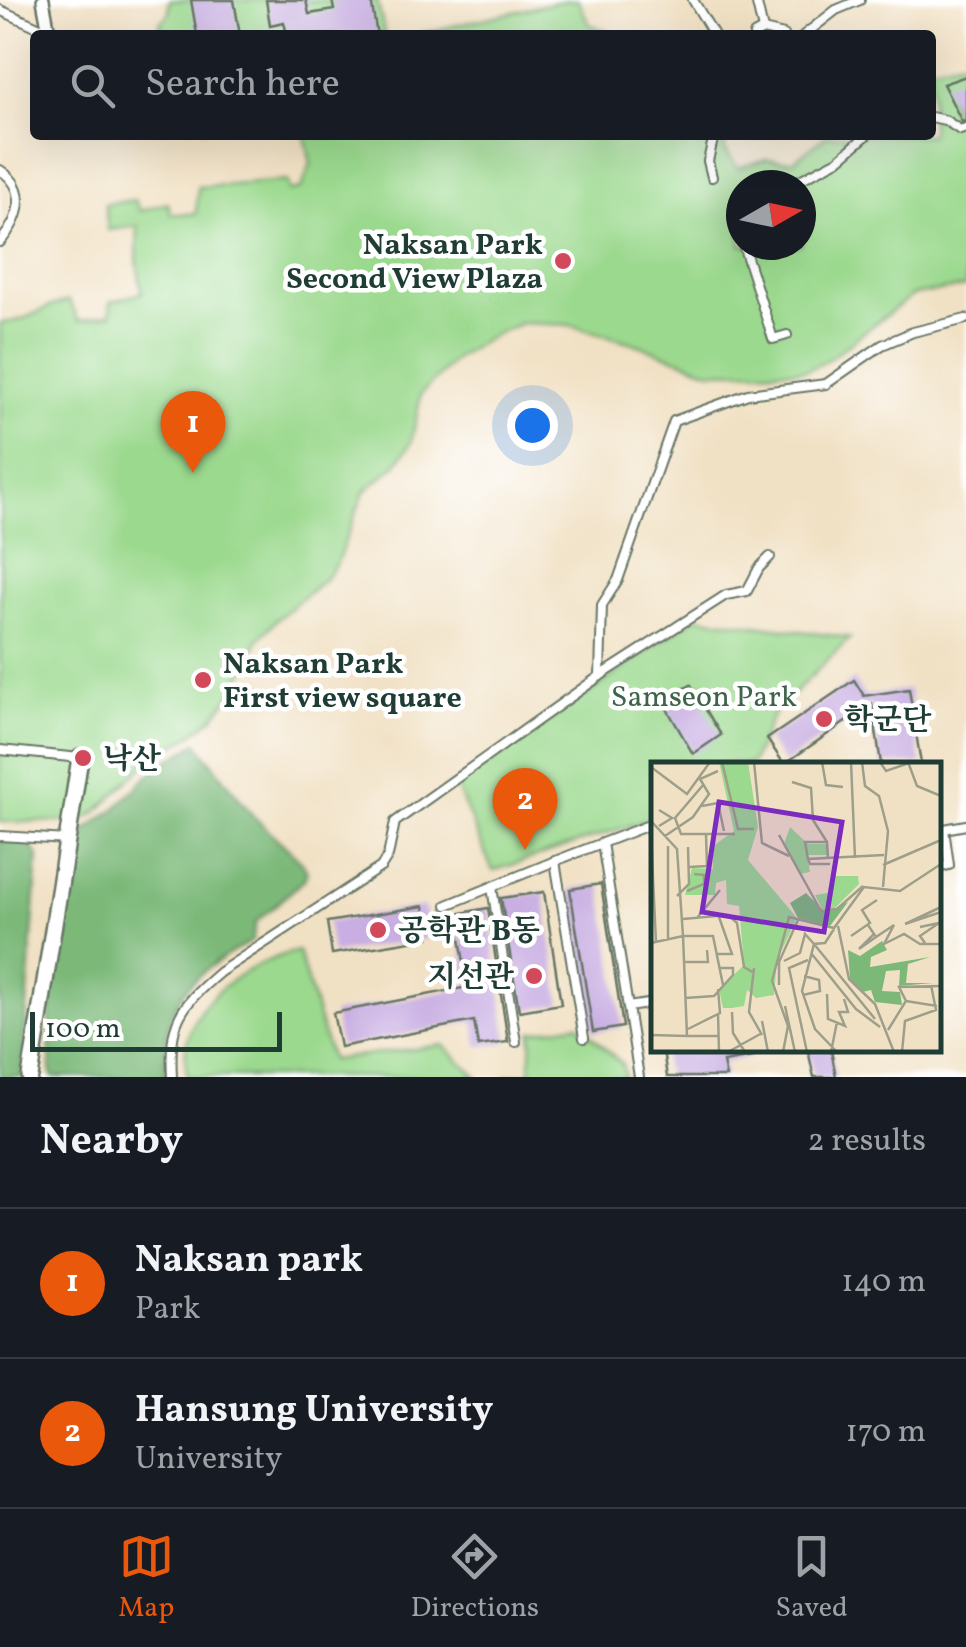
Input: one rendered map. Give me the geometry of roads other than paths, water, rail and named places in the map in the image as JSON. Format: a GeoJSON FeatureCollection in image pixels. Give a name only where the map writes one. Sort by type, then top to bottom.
{"type":"FeatureCollection","features":[{"type":"Feature","properties":{"kind":"street"},"geometry":{"type":"LineString","coordinates":[[42,0],[50,30]]}},
{"type":"Feature","properties":{"kind":"street"},"geometry":{"type":"LineString","coordinates":[[30,1077],[80,758]]}},
{"type":"Feature","properties":{"kind":"lane"},"geometry":{"type":"LineString","coordinates":[[693,0],[711,30]]}},
{"type":"Feature","properties":{"kind":"lane"},"geometry":{"type":"LineString","coordinates":[[756,0],[758,30]]}},
{"type":"Feature","properties":{"kind":"lane"},"geometry":{"type":"LineString","coordinates":[[810,30],[836,10],[860,0]]}},
{"type":"Feature","properties":{"kind":"lane"},"geometry":{"type":"LineString","coordinates":[[0,10],[44,30]]}},
{"type":"Feature","properties":{"kind":"lane"},"geometry":{"type":"LineString","coordinates":[[936,119],[960,130],[966,128]]}},
{"type":"Feature","properties":{"kind":"lane"},"geometry":{"type":"LineString","coordinates":[[712,178],[708,161],[713,140]]}},
{"type":"Feature","properties":{"kind":"lane"},"geometry":{"type":"LineString","coordinates":[[816,171],[838,160],[861,140]]}},
{"type":"Feature","properties":{"kind":"lane"},"geometry":{"type":"LineString","coordinates":[[0,170],[10,176],[19,190],[21,206],[0,242]]}},
{"type":"Feature","properties":{"kind":"lane"},"geometry":{"type":"LineString","coordinates":[[748,260],[773,339],[787,335]]}},
{"type":"Feature","properties":{"kind":"lane"},"geometry":{"type":"LineString","coordinates":[[600,676],[602,605],[618,580],[674,421],[748,394],[826,384],[882,345],[913,332],[966,319]]}},
{"type":"Feature","properties":{"kind":"lane"},"geometry":{"type":"LineString","coordinates":[[172,1077],[174,1025],[184,1005],[220,972],[381,866],[388,856],[395,822],[600,676],[726,596],[747,592],[770,558]]}},
{"type":"Feature","properties":{"kind":"lane"},"geometry":{"type":"LineString","coordinates":[[0,750],[80,758]]}},
{"type":"Feature","properties":{"kind":"lane"},"geometry":{"type":"LineString","coordinates":[[447,905],[651,824]]}},
{"type":"Feature","properties":{"kind":"lane"},"geometry":{"type":"LineString","coordinates":[[941,867],[949,864],[944,829],[966,825]]}},
{"type":"Feature","properties":{"kind":"lane"},"geometry":{"type":"LineString","coordinates":[[0,836],[68,840]]}},
{"type":"Feature","properties":{"kind":"lane"},"geometry":{"type":"LineString","coordinates":[[602,843],[638,1077]]}},
{"type":"Feature","properties":{"kind":"lane"},"geometry":{"type":"LineString","coordinates":[[555,861],[584,1038]]}},
{"type":"Feature","properties":{"kind":"lane"},"geometry":{"type":"LineString","coordinates":[[492,887],[516,1042]]}},
{"type":"Feature","properties":{"kind":"lane"},"geometry":{"type":"LineString","coordinates":[[628,1007],[651,1003]]}},
{"type":"Feature","properties":{"kind":"place","name":"Naksan Park Second View Plaza"},"geometry":{"type":"Point","coordinates":[563,261]}},
{"type":"Feature","properties":{"kind":"place","name":"Naksan park"},"geometry":{"type":"Point","coordinates":[193,473]}},
{"type":"Feature","properties":{"kind":"place","name":"Naksan Park First view square"},"geometry":{"type":"Point","coordinates":[203,680]}},
{"type":"Feature","properties":{"kind":"place","name":"학군단"},"geometry":{"type":"Point","coordinates":[824,719]}},
{"type":"Feature","properties":{"kind":"place","name":"낙산"},"geometry":{"type":"Point","coordinates":[83,758]}},
{"type":"Feature","properties":{"kind":"place","name":"Hansung University"},"geometry":{"type":"Point","coordinates":[525,850]}},
{"type":"Feature","properties":{"kind":"place","name":"공학관 B동"},"geometry":{"type":"Point","coordinates":[378,930]}},
{"type":"Feature","properties":{"kind":"place","name":"지선관"},"geometry":{"type":"Point","coordinates":[534,976]}},
{"type":"Feature","properties":{"kind":"park label","name":"Samseon Park"},"geometry":{"type":"Point","coordinates":[704,696]}}]}
